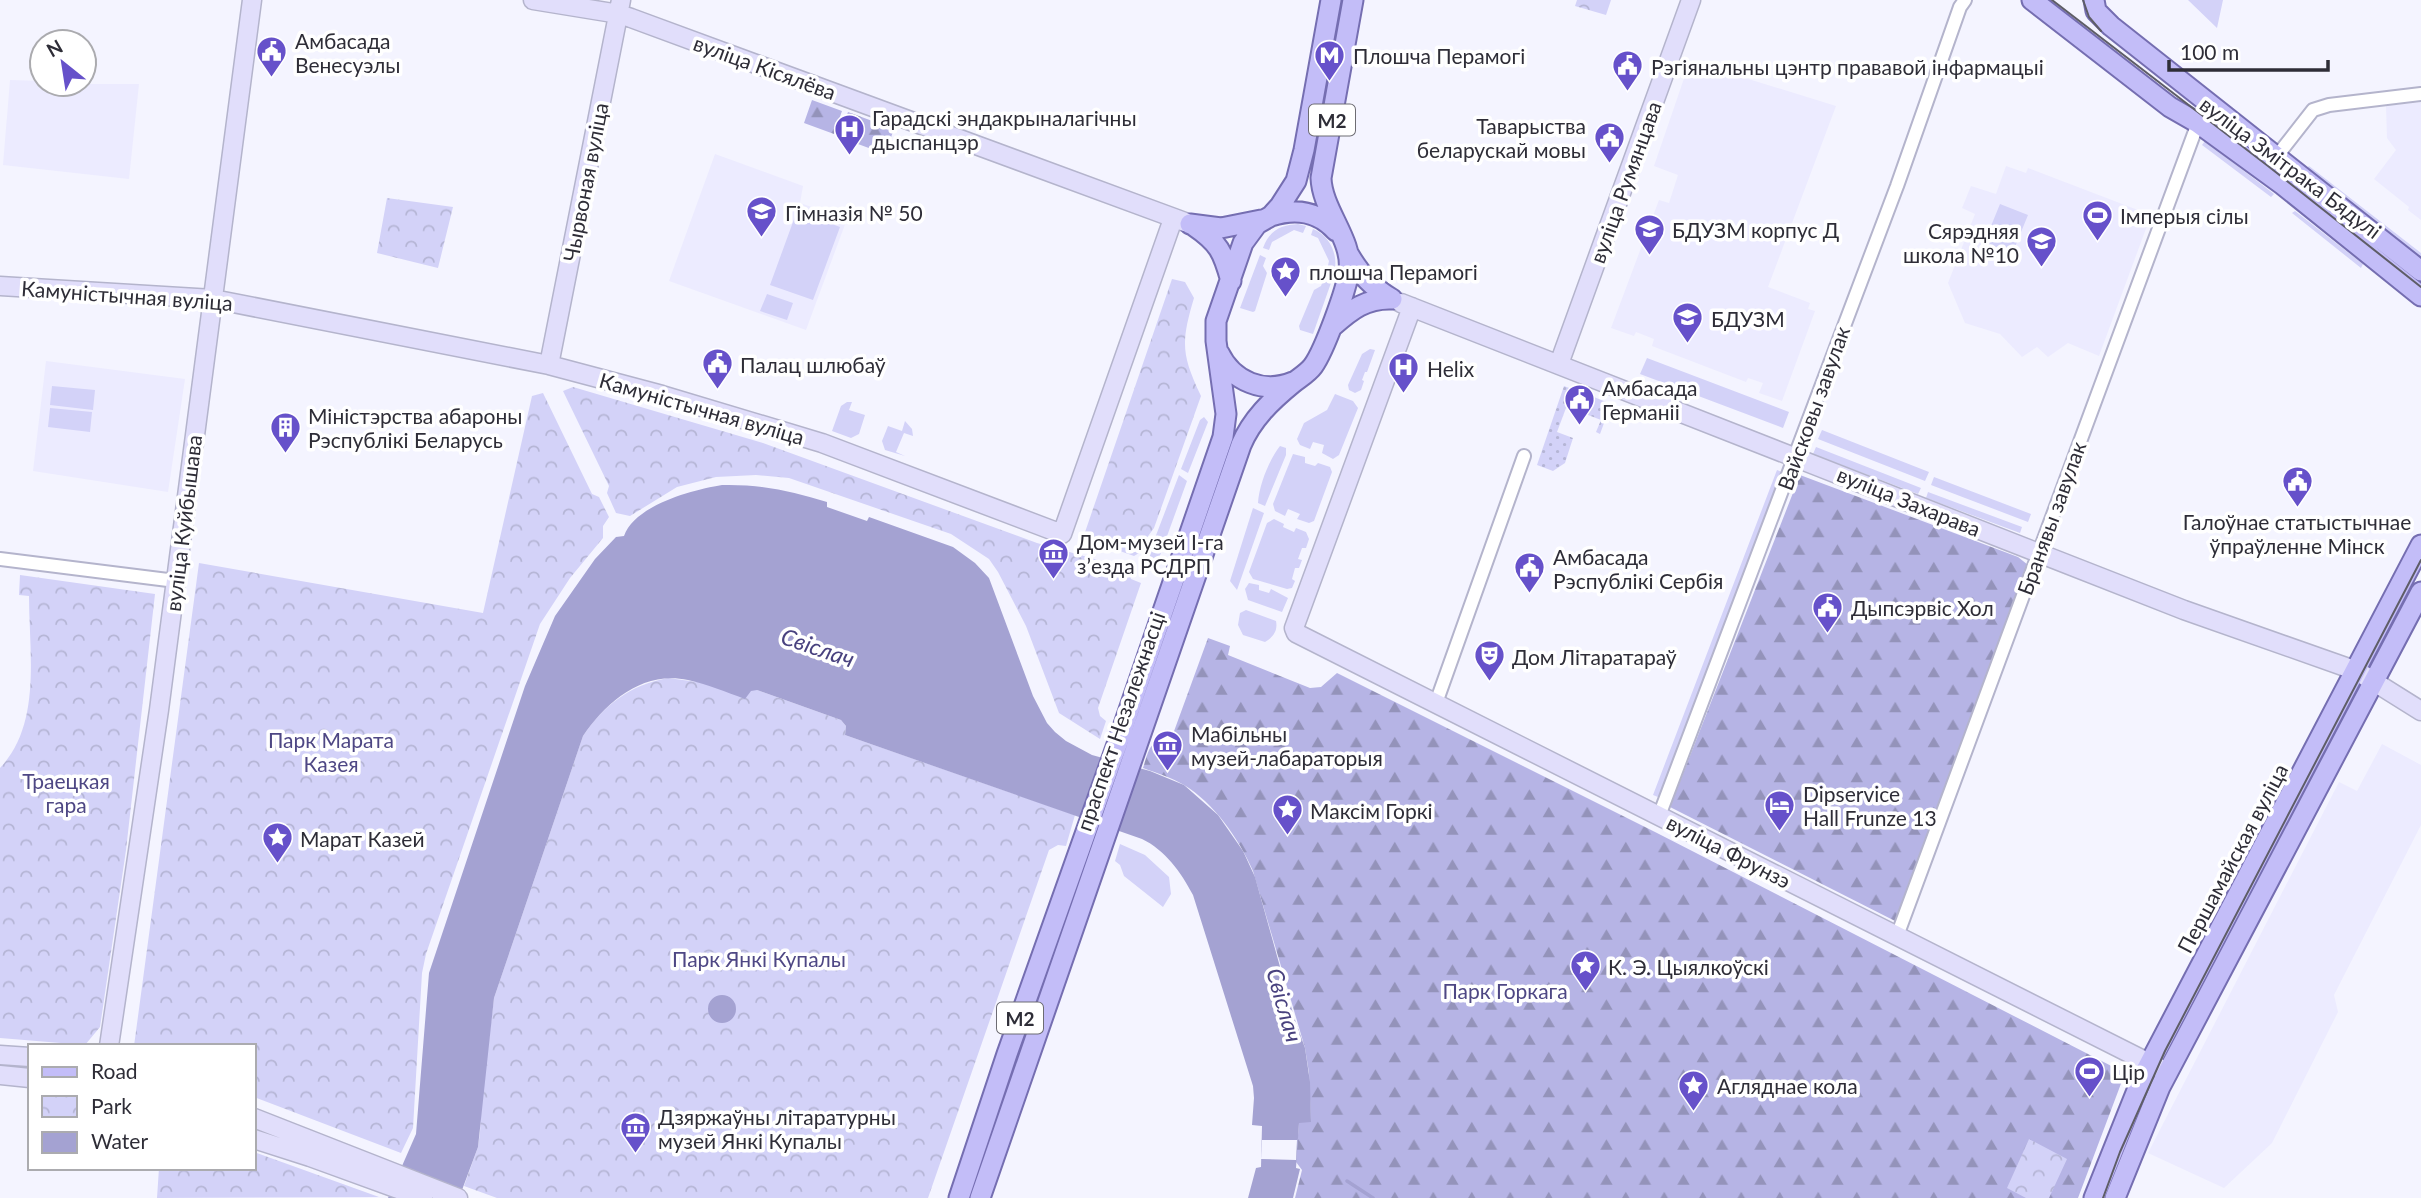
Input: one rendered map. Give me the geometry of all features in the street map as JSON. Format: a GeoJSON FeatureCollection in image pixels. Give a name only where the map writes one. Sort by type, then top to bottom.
{"type":"FeatureCollection","features":[{"type":"Feature","properties":{"kind":"main road","name":"праспект Незалежнасці"},"geometry":{"type":"LineString","coordinates":[[980,1198],[1093,841],[1129,739],[1223,437],[1226,414],[1216,321],[1243,243],[1257,224],[1268,217],[1288,195],[1296,181],[1331,0]]}},
{"type":"Feature","properties":{"kind":"main road","name":"праспект Незалежнасці"},"geometry":{"type":"LineString","coordinates":[[1129,739],[1171,642],[1246,433],[1263,410],[1314,366],[1332,327],[1349,272],[1344,245],[1324,197],[1321,178],[1353,0]]}},
{"type":"Feature","properties":{"kind":"main road","name":"вуліца Змітрака Бядулі"},"geometry":{"type":"LineString","coordinates":[[2032,0],[2170,107],[2270,164],[2421,271]]}},
{"type":"Feature","properties":{"kind":"main road","name":"вуліца Змітрака Бядулі"},"geometry":{"type":"LineString","coordinates":[[2094,0],[2096,11],[2111,26],[2210,103],[2270,164],[2421,296]]}},
{"type":"Feature","properties":{"kind":"main road"},"geometry":{"type":"LineString","coordinates":[[1182,221],[1221,228],[1287,212],[1309,213],[1329,224],[1364,278],[1373,288],[1392,299]]}},
{"type":"Feature","properties":{"kind":"main road"},"geometry":{"type":"LineString","coordinates":[[1182,221],[1210,237],[1221,250],[1231,281]]}},
{"type":"Feature","properties":{"kind":"main road"},"geometry":{"type":"LineString","coordinates":[[1332,327],[1363,303],[1380,298],[1392,299]]}},
{"type":"Feature","properties":{"kind":"main road"},"geometry":{"type":"LineString","coordinates":[[1218,348],[1231,371],[1254,384],[1279,386],[1297,379]]}},
{"type":"Feature","properties":{"kind":"main road","name":"Першамайская вуліца"},"geometry":{"type":"LineString","coordinates":[[2094,1198],[2149,1063],[2421,545]]}},
{"type":"Feature","properties":{"kind":"main road","name":"Першамайская вуліца"},"geometry":{"type":"LineString","coordinates":[[2115,1198],[2168,1073],[2421,592]]}},
{"type":"Feature","properties":{"kind":"main road","name":"праспект Незалежнасці"},"geometry":{"type":"LineString","coordinates":[[959,1198],[1007,1054],[1093,841]]}},
{"type":"Feature","properties":{"kind":"street","name":"вуліца Куйбышава"},"geometry":{"type":"LineString","coordinates":[[109,1044],[176,580],[252,0]]}},
{"type":"Feature","properties":{"kind":"street","name":"вуліца Кісялёва"},"geometry":{"type":"LineString","coordinates":[[533,0],[620,7],[1182,221]]}},
{"type":"Feature","properties":{"kind":"street","name":"вуліца Румянцава"},"geometry":{"type":"LineString","coordinates":[[1559,364],[1691,0]]}},
{"type":"Feature","properties":{"kind":"street","name":"Вайсковы завулак"},"geometry":{"type":"LineString","coordinates":[[1659,816],[1934,84],[1960,7],[1965,0]]}},
{"type":"Feature","properties":{"kind":"street","name":"Чырвоная вуліца"},"geometry":{"type":"LineString","coordinates":[[549,365],[620,7]]}},
{"type":"Feature","properties":{"kind":"street"},"geometry":{"type":"LineString","coordinates":[[2270,164],[2313,110],[2329,105],[2421,94]]}},
{"type":"Feature","properties":{"kind":"street","name":"Бранявы завулак"},"geometry":{"type":"LineString","coordinates":[[1897,936],[2198,124],[2210,103]]}},
{"type":"Feature","properties":{"kind":"street","name":"Камуністычная вуліца"},"geometry":{"type":"LineString","coordinates":[[0,286],[213,299],[549,365],[662,395],[822,443],[1062,534],[1182,221]]}},
{"type":"Feature","properties":{"kind":"street","name":"вуліца Захарава"},"geometry":{"type":"LineString","coordinates":[[1392,299],[2184,610],[2357,671],[2421,711]]}},
{"type":"Feature","properties":{"kind":"street","name":"вуліца Фрунзэ"},"geometry":{"type":"LineString","coordinates":[[1412,307],[1294,628],[1296,633],[2168,1073]]}},
{"type":"Feature","properties":{"kind":"street"},"geometry":{"type":"LineString","coordinates":[[1436,703],[1524,456]]}},
{"type":"Feature","properties":{"kind":"street"},"geometry":{"type":"LineString","coordinates":[[0,559],[176,580]]}},
{"type":"Feature","properties":{"kind":"street"},"geometry":{"type":"LineString","coordinates":[[0,1055],[28,1057]]}},
{"type":"Feature","properties":{"kind":"street"},"geometry":{"type":"LineString","coordinates":[[0,1075],[28,1078]]}},
{"type":"Feature","properties":{"kind":"street"},"geometry":{"type":"LineString","coordinates":[[256,1119],[395,1180],[423,1198]]}},
{"type":"Feature","properties":{"kind":"street"},"geometry":{"type":"LineString","coordinates":[[256,1140],[458,1198]]}},
{"type":"Feature","properties":{"kind":"shaded area"},"geometry":{"type":"Polygon","coordinates":[[[1690,61],[1836,106],[1768,287],[1810,303],[1808,309],[1815,311],[1782,401],[1759,393],[1763,383],[1748,378],[1746,382],[1652,346],[1654,339],[1636,332],[1634,336],[1611,328],[1659,200],[1669,203],[1678,175],[1654,166],[1690,61]]]}},
{"type":"Feature","properties":{"kind":"shaded area"},"geometry":{"type":"Polygon","coordinates":[[[10,80],[28,81],[28,98],[98,98],[98,84],[139,84],[129,179],[3,165],[10,80]]]}},
{"type":"Feature","properties":{"kind":"shaded area"},"geometry":{"type":"Polygon","coordinates":[[[2421,102],[2421,220],[2374,179],[2396,150],[2387,138],[2386,106],[2421,102]]]}},
{"type":"Feature","properties":{"kind":"shaded area","name":"Гімназія № 50"},"geometry":{"type":"Polygon","coordinates":[[[715,154],[803,186],[800,203],[847,219],[806,330],[669,281],[715,154]]]}},
{"type":"Feature","properties":{"kind":"shaded area","name":"Сярэдняя школа №10"},"geometry":{"type":"Polygon","coordinates":[[[2006,166],[2026,173],[2028,168],[2151,215],[2099,356],[2068,343],[2048,357],[2037,347],[2022,357],[2000,334],[1965,323],[1948,283],[1975,214],[1962,208],[1971,186],[1996,194],[2006,166]]]}},
{"type":"Feature","properties":{"kind":"shaded area"},"geometry":{"type":"Polygon","coordinates":[[[46,361],[185,379],[168,492],[33,471],[46,361]]]}},
{"type":"Feature","properties":{"kind":"shaded area"},"geometry":{"type":"Polygon","coordinates":[[[2382,744],[2421,765],[2421,825],[2334,995],[2338,1012],[2272,1143],[2224,1188],[2148,1153],[2339,782],[2357,791],[2382,744]]]}},
{"type":"Feature","properties":{"kind":"green space"},"geometry":{"type":"Polygon","coordinates":[[[1577,0],[1611,0],[1606,15],[1575,6],[1577,0]]]}},
{"type":"Feature","properties":{"kind":"green space"},"geometry":{"type":"Polygon","coordinates":[[[2188,0],[2223,0],[2217,28],[2188,0]]]}},
{"type":"Feature","properties":{"kind":"green space"},"geometry":{"type":"Polygon","coordinates":[[[812,100],[842,111],[834,134],[804,123],[812,100]]]}},
{"type":"Feature","properties":{"kind":"green space"},"geometry":{"type":"Polygon","coordinates":[[[848,112],[894,129],[885,154],[839,137],[848,112]]]}},
{"type":"Feature","properties":{"kind":"green space"},"geometry":{"type":"Polygon","coordinates":[[[2205,141],[2274,194],[2271,197],[2202,145],[2205,141]]]}},
{"type":"Feature","properties":{"kind":"green space"},"geometry":{"type":"Polygon","coordinates":[[[2309,166],[2421,253],[2421,258],[2306,169],[2309,166]]]}},
{"type":"Feature","properties":{"kind":"green space"},"geometry":{"type":"Polygon","coordinates":[[[387,198],[453,207],[438,268],[377,253],[387,198]]]}},
{"type":"Feature","properties":{"kind":"green space"},"geometry":{"type":"Polygon","coordinates":[[[2000,204],[2028,215],[2008,264],[1980,253],[2000,204]]]}},
{"type":"Feature","properties":{"kind":"green space"},"geometry":{"type":"Polygon","coordinates":[[[797,211],[840,227],[813,300],[770,285],[797,211]]]}},
{"type":"Feature","properties":{"kind":"green space"},"geometry":{"type":"Polygon","coordinates":[[[2295,211],[2363,264],[2361,268],[2292,213],[2295,211]]]}},
{"type":"Feature","properties":{"kind":"green space"},"geometry":{"type":"Polygon","coordinates":[[[1298,224],[1306,226],[1303,233],[1294,230],[1272,242],[1269,250],[1263,248],[1268,237],[1276,230],[1298,224]]]}},
{"type":"Feature","properties":{"kind":"green space"},"geometry":{"type":"Polygon","coordinates":[[[1313,229],[1324,236],[1332,247],[1334,273],[1327,270],[1329,261],[1318,238],[1311,235],[1313,229]]]}},
{"type":"Feature","properties":{"kind":"green space"},"geometry":{"type":"Polygon","coordinates":[[[1260,255],[1266,258],[1263,266],[1267,273],[1253,312],[1240,308],[1260,255]]]}},
{"type":"Feature","properties":{"kind":"green space"},"geometry":{"type":"Polygon","coordinates":[[[1324,278],[1332,280],[1313,334],[1300,330],[1299,326],[1314,290],[1321,286],[1324,278]]]}},
{"type":"Feature","properties":{"kind":"green space"},"geometry":{"type":"Polygon","coordinates":[[[1172,279],[1185,282],[1194,298],[1185,348],[1201,396],[1154,528],[1146,539],[1146,549],[1134,556],[1083,538],[1172,279]]]}},
{"type":"Feature","properties":{"kind":"green space"},"geometry":{"type":"Polygon","coordinates":[[[767,294],[793,303],[787,320],[760,311],[767,294]]]}},
{"type":"Feature","properties":{"kind":"green space"},"geometry":{"type":"Polygon","coordinates":[[[1370,349],[1375,350],[1362,380],[1361,390],[1355,393],[1349,390],[1348,385],[1362,354],[1370,349]]]}},
{"type":"Feature","properties":{"kind":"green space"},"geometry":{"type":"Polygon","coordinates":[[[1647,358],[1789,412],[1783,428],[1640,374],[1647,358]]]}},
{"type":"Feature","properties":{"kind":"green space"},"geometry":{"type":"Polygon","coordinates":[[[52,386],[95,390],[93,410],[50,405],[52,386]]]}},
{"type":"Feature","properties":{"kind":"green space"},"geometry":{"type":"Polygon","coordinates":[[[1564,386],[1587,395],[1581,413],[1566,408],[1557,432],[1573,438],[1565,463],[1553,471],[1537,465],[1564,386]]]}},
{"type":"Feature","properties":{"kind":"green space"},"geometry":{"type":"Polygon","coordinates":[[[573,387],[763,443],[1037,543],[1127,568],[1131,579],[1141,583],[1098,708],[1100,716],[1106,721],[1100,739],[1059,713],[1026,626],[989,559],[951,534],[789,478],[756,475],[716,477],[677,487],[630,516],[616,513],[607,493],[609,486],[563,391],[573,387]]]}},
{"type":"Feature","properties":{"kind":"green space","name":"Парк Марата Казея"},"geometry":{"type":"Polygon","coordinates":[[[543,393],[592,494],[599,497],[609,517],[603,526],[603,538],[570,578],[540,624],[426,954],[422,973],[413,1128],[401,1153],[256,1098],[256,1044],[134,1044],[199,563],[483,613],[532,396],[543,393]]]}},
{"type":"Feature","properties":{"kind":"green space"},"geometry":{"type":"Polygon","coordinates":[[[1335,394],[1353,401],[1358,408],[1339,455],[1333,459],[1322,453],[1324,445],[1313,442],[1310,449],[1300,445],[1297,439],[1304,423],[1327,410],[1335,394]]]}},
{"type":"Feature","properties":{"kind":"green space"},"geometry":{"type":"Polygon","coordinates":[[[1589,395],[1611,404],[1600,434],[1596,432],[1601,420],[1583,413],[1589,395]]]}},
{"type":"Feature","properties":{"kind":"green space"},"geometry":{"type":"Polygon","coordinates":[[[852,402],[849,410],[865,415],[859,434],[851,438],[832,431],[841,406],[852,402]]]}},
{"type":"Feature","properties":{"kind":"green space"},"geometry":{"type":"Polygon","coordinates":[[[50,408],[92,412],[90,432],[48,427],[50,408]]]}},
{"type":"Feature","properties":{"kind":"green space"},"geometry":{"type":"Polygon","coordinates":[[[1204,417],[1208,422],[1188,473],[1181,469],[1200,420],[1204,417]]]}},
{"type":"Feature","properties":{"kind":"green space"},"geometry":{"type":"Polygon","coordinates":[[[905,421],[912,429],[913,436],[904,433],[896,452],[905,456],[885,450],[882,441],[888,426],[902,431],[905,421]]]}},
{"type":"Feature","properties":{"kind":"green space"},"geometry":{"type":"Polygon","coordinates":[[[1822,430],[1929,472],[1925,481],[1818,439],[1822,430]]]}},
{"type":"Feature","properties":{"kind":"green space"},"geometry":{"type":"Polygon","coordinates":[[[1280,446],[1286,448],[1286,455],[1265,506],[1258,503],[1260,488],[1268,465],[1280,446]]]}},
{"type":"Feature","properties":{"kind":"green space"},"geometry":{"type":"Polygon","coordinates":[[[1816,447],[1921,488],[1918,494],[1813,454],[1816,447]]]}},
{"type":"Feature","properties":{"kind":"green space"},"geometry":{"type":"Polygon","coordinates":[[[1293,454],[1305,457],[1305,463],[1330,467],[1332,472],[1314,521],[1309,523],[1297,519],[1300,514],[1288,509],[1285,516],[1275,511],[1273,504],[1293,454]]]}},
{"type":"Feature","properties":{"kind":"green space"},"geometry":{"type":"Polygon","coordinates":[[[1777,470],[1787,474],[1663,799],[1653,795],[1777,470]]]}},
{"type":"Feature","properties":{"kind":"green space"},"geometry":{"type":"Polygon","coordinates":[[[1179,475],[1187,481],[1158,561],[1147,559],[1179,475]]]}},
{"type":"Feature","properties":{"kind":"green space"},"geometry":{"type":"Polygon","coordinates":[[[1800,475],[2018,557],[2028,565],[1901,924],[1670,807],[1800,475]]]}},
{"type":"Feature","properties":{"kind":"green space"},"geometry":{"type":"Polygon","coordinates":[[[1934,477],[2031,514],[2028,522],[1931,485],[1934,477]]]}},
{"type":"Feature","properties":{"kind":"green space"},"geometry":{"type":"Polygon","coordinates":[[[1928,492],[2022,527],[2020,533],[1926,498],[1928,492]]]}},
{"type":"Feature","properties":{"kind":"green space"},"geometry":{"type":"Polygon","coordinates":[[[1253,508],[1264,513],[1237,590],[1230,581],[1253,508]]]}},
{"type":"Feature","properties":{"kind":"green space"},"geometry":{"type":"Polygon","coordinates":[[[1274,519],[1294,532],[1296,528],[1306,532],[1309,539],[1298,559],[1302,560],[1299,568],[1295,568],[1292,588],[1253,579],[1249,572],[1267,523],[1274,519]]]}},
{"type":"Feature","properties":{"kind":"green space","name":"Траецкая гара"},"geometry":{"type":"Polygon","coordinates":[[[20,575],[155,594],[126,850],[100,1027],[86,1044],[0,1038],[0,768],[13,750],[22,730],[28,709],[31,663],[29,596],[19,595],[20,575]]]}},
{"type":"Feature","properties":{"kind":"green space"},"geometry":{"type":"Polygon","coordinates":[[[1249,583],[1259,585],[1259,590],[1269,593],[1271,589],[1288,598],[1282,612],[1248,600],[1245,589],[1249,583]]]}},
{"type":"Feature","properties":{"kind":"green space"},"geometry":{"type":"Polygon","coordinates":[[[1246,610],[1276,621],[1274,633],[1265,642],[1243,635],[1238,625],[1240,613],[1246,610]]]}},
{"type":"Feature","properties":{"kind":"green space","name":"Парк Горкага"},"geometry":{"type":"Polygon","coordinates":[[[1208,638],[1230,646],[1228,655],[1310,688],[1321,687],[1337,673],[1657,833],[2125,1073],[2078,1198],[1295,1198],[1302,1170],[1296,1162],[1299,1122],[1311,1122],[1309,1073],[1305,1048],[1253,871],[1233,834],[1205,802],[1179,782],[1143,768],[1153,745],[1173,734],[1208,638]]]}},
{"type":"Feature","properties":{"kind":"green space","name":"Парк Янкі Купалы"},"geometry":{"type":"Polygon","coordinates":[[[668,678],[757,690],[841,720],[846,726],[845,735],[1075,815],[1066,846],[1058,845],[1049,850],[928,1198],[497,1198],[464,1186],[478,1147],[494,998],[583,736],[600,714],[630,691],[668,678]]]}},
{"type":"Feature","properties":{"kind":"green space"},"geometry":{"type":"Polygon","coordinates":[[[1120,844],[1145,855],[1169,877],[1171,894],[1163,907],[1124,876],[1120,865],[1115,861],[1120,844]]]}},
{"type":"Feature","properties":{"kind":"green space"},"geometry":{"type":"Polygon","coordinates":[[[2029,1139],[2067,1159],[2049,1198],[2026,1198],[2007,1188],[2029,1139]]]}},
{"type":"Feature","properties":{"kind":"green space"},"geometry":{"type":"Polygon","coordinates":[[[256,1153],[379,1197],[157,1198],[159,1170],[256,1170],[256,1153]]]}},
{"type":"Feature","properties":{"kind":"water","name":"Свіслач"},"geometry":{"type":"Polygon","coordinates":[[[722,485],[762,487],[801,495],[827,502],[827,507],[867,521],[869,517],[953,547],[975,563],[989,578],[1033,696],[1047,723],[1055,732],[1092,755],[1150,771],[1184,785],[1218,815],[1243,851],[1255,877],[1305,1048],[1310,1082],[1311,1122],[1299,1123],[1296,1168],[1300,1169],[1293,1198],[1248,1198],[1256,1168],[1261,1167],[1262,1126],[1252,1125],[1253,1086],[1193,895],[1178,870],[1158,849],[1142,839],[845,735],[846,726],[841,720],[757,690],[751,691],[745,699],[702,684],[672,678],[641,684],[627,692],[592,723],[583,736],[494,998],[478,1147],[459,1198],[388,1198],[416,1134],[429,973],[525,686],[555,616],[595,559],[616,537],[624,536],[630,525],[640,516],[681,495],[722,485]]]}},
{"type":"Feature","properties":{"kind":"water"},"geometry":{"type":"Polygon","coordinates":[[[722,995],[732,999],[736,1009],[732,1019],[722,1023],[712,1019],[708,1009],[712,999],[722,995]]]}},
{"type":"Feature","properties":{"kind":"pier"},"geometry":{"type":"Polygon","coordinates":[[[1262,1140],[1297,1140],[1296,1160],[1261,1159],[1262,1140]]]}},
{"type":"Feature","properties":{"kind":"waterway"},"geometry":{"type":"LineString","coordinates":[[1347,1181],[1373,1198]]}},
{"type":"Feature","properties":{"kind":"tram line"},"geometry":{"type":"LineString","coordinates":[[2052,0],[2421,287]]}},
{"type":"Feature","properties":{"kind":"tram line"},"geometry":{"type":"LineString","coordinates":[[2083,0],[2089,17],[2101,31]]}},
{"type":"Feature","properties":{"kind":"tram line"},"geometry":{"type":"LineString","coordinates":[[2103,1198],[2120,1152],[2165,1051],[2421,560]]}},
{"type":"Feature","properties":{"kind":"place","name":"Амбасада Венесуэлы"},"geometry":{"type":"Point","coordinates":[272,79]}},
{"type":"Feature","properties":{"kind":"place","name":"Плошча Перамогі"},"geometry":{"type":"Point","coordinates":[1330,82]}},
{"type":"Feature","properties":{"kind":"place","name":"Рэгіянальны цэнтр прававой інфармацыі"},"geometry":{"type":"Point","coordinates":[1628,93]}},
{"type":"Feature","properties":{"kind":"place","name":"Гарадскі эндакрыналагічны дыспанцэр"},"geometry":{"type":"Point","coordinates":[849,156]}},
{"type":"Feature","properties":{"kind":"place","name":"Таварыства беларускай мовы"},"geometry":{"type":"Point","coordinates":[1609,164]}},
{"type":"Feature","properties":{"kind":"place","name":"Гімназія № 50"},"geometry":{"type":"Point","coordinates":[762,239]}},
{"type":"Feature","properties":{"kind":"place","name":"Імперыя сілы"},"geometry":{"type":"Point","coordinates":[2097,242]}},
{"type":"Feature","properties":{"kind":"place","name":"БДУЗМ корпус Д"},"geometry":{"type":"Point","coordinates":[1649,256]}},
{"type":"Feature","properties":{"kind":"place","name":"Сярэдняя школа №10"},"geometry":{"type":"Point","coordinates":[2042,269]}},
{"type":"Feature","properties":{"kind":"place","name":"плошча Перамогі"},"geometry":{"type":"Point","coordinates":[1286,298]}},
{"type":"Feature","properties":{"kind":"place","name":"БДУЗМ"},"geometry":{"type":"Point","coordinates":[1688,345]}},
{"type":"Feature","properties":{"kind":"place","name":"Палац шлюбаў"},"geometry":{"type":"Point","coordinates":[717,391]}},
{"type":"Feature","properties":{"kind":"place","name":"Helix"},"geometry":{"type":"Point","coordinates":[1404,395]}},
{"type":"Feature","properties":{"kind":"place","name":"Амбасада Германіі"},"geometry":{"type":"Point","coordinates":[1579,426]}},
{"type":"Feature","properties":{"kind":"place","name":"Міністэрства абароны Рэспублікі Беларусь"},"geometry":{"type":"Point","coordinates":[285,454]}},
{"type":"Feature","properties":{"kind":"place","name":"Галоўнае статыстычнае ўпраўленне Мінск"},"geometry":{"type":"Point","coordinates":[2297,508]}},
{"type":"Feature","properties":{"kind":"place","name":"Дом-музей I-га зʼезда РСДРП"},"geometry":{"type":"Point","coordinates":[1054,580]}},
{"type":"Feature","properties":{"kind":"place","name":"Амбасада Рэспублікі Сербія"},"geometry":{"type":"Point","coordinates":[1530,595]}},
{"type":"Feature","properties":{"kind":"place","name":"Дыпсэрвіс Хол"},"geometry":{"type":"Point","coordinates":[1828,634]}},
{"type":"Feature","properties":{"kind":"place","name":"Дом Літаратараў"},"geometry":{"type":"Point","coordinates":[1489,683]}},
{"type":"Feature","properties":{"kind":"place","name":"Мабільны музей-лабараторыя"},"geometry":{"type":"Point","coordinates":[1168,772]}},
{"type":"Feature","properties":{"kind":"place","name":"Dipservice Hall Frunze 13"},"geometry":{"type":"Point","coordinates":[1780,832]}},
{"type":"Feature","properties":{"kind":"place","name":"Максім Горкі"},"geometry":{"type":"Point","coordinates":[1287,837]}},
{"type":"Feature","properties":{"kind":"place","name":"Марат Казей"},"geometry":{"type":"Point","coordinates":[277,865]}},
{"type":"Feature","properties":{"kind":"place","name":"К. Э. Цыялкоўскі"},"geometry":{"type":"Point","coordinates":[1585,993]}},
{"type":"Feature","properties":{"kind":"place","name":"Цір"},"geometry":{"type":"Point","coordinates":[2089,1098]}},
{"type":"Feature","properties":{"kind":"place","name":"Агляднае кола"},"geometry":{"type":"Point","coordinates":[1694,1112]}},
{"type":"Feature","properties":{"kind":"place","name":"Дзяржаўны літаратурны музей Янкі Купалы"},"geometry":{"type":"Point","coordinates":[635,1155]}}]}
